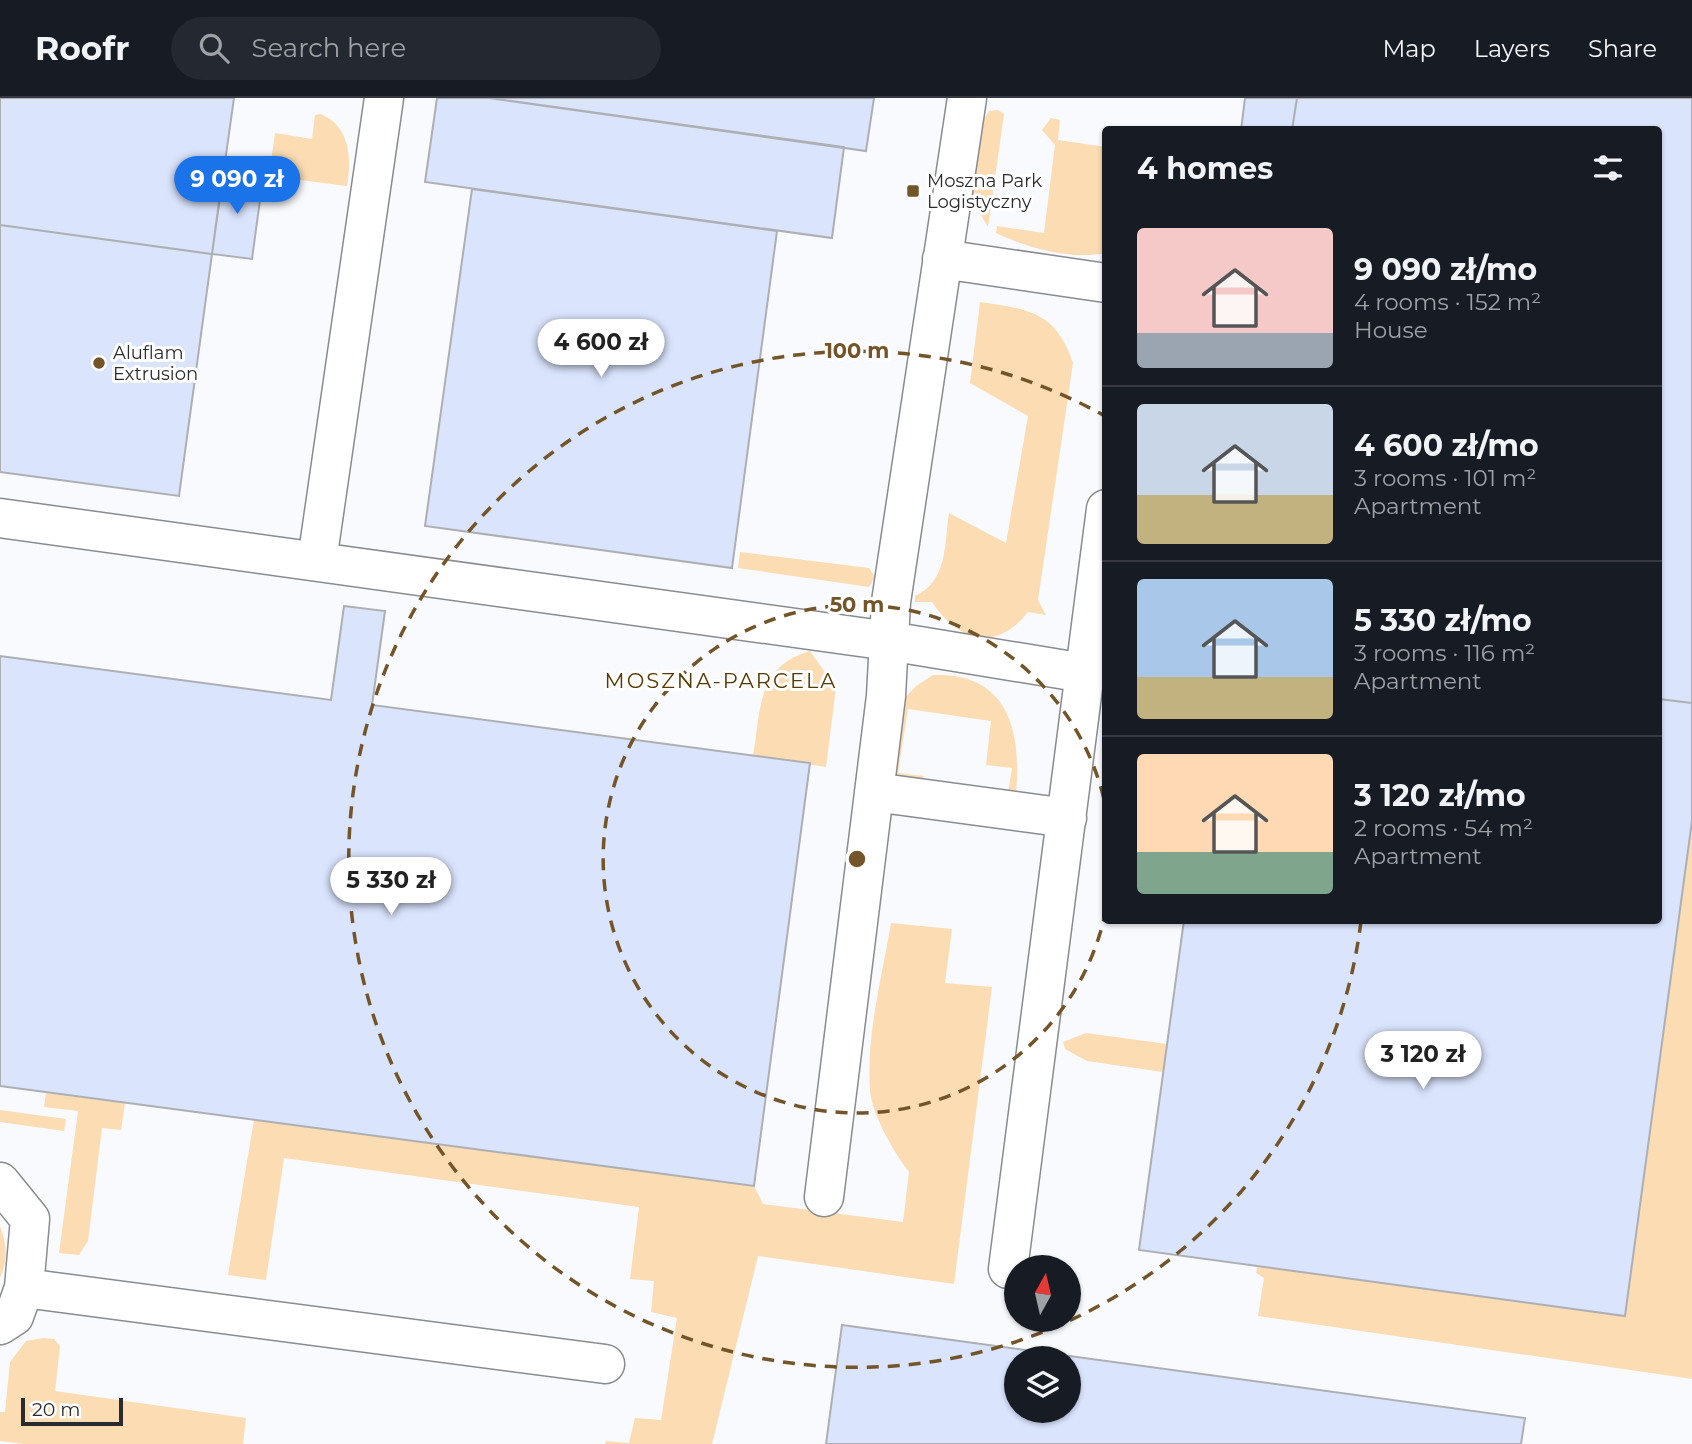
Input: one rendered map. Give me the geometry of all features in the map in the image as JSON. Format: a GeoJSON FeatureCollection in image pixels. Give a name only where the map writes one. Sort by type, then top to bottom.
{"type":"FeatureCollection","features":[{"type":"Feature","properties":{"kind":"lane"},"geometry":{"type":"LineString","coordinates":[[317,561],[384,98]]}},
{"type":"Feature","properties":{"kind":"lane"},"geometry":{"type":"LineString","coordinates":[[824,1197],[886,696],[895,579],[967,98]]}},
{"type":"Feature","properties":{"kind":"lane"},"geometry":{"type":"LineString","coordinates":[[942,259],[1102,282]]}},
{"type":"Feature","properties":{"kind":"lane"},"geometry":{"type":"LineString","coordinates":[[0,519],[889,641],[1084,673]]}},
{"type":"Feature","properties":{"kind":"lane"},"geometry":{"type":"LineString","coordinates":[[1010,1255],[1102,539]]}},
{"type":"Feature","properties":{"kind":"lane"},"geometry":{"type":"LineString","coordinates":[[874,792],[1067,818]]}},
{"type":"Feature","properties":{"kind":"lane"},"geometry":{"type":"LineString","coordinates":[[0,1182],[30,1219],[24,1288],[14,1316],[0,1325]]}},
{"type":"Feature","properties":{"kind":"lane"},"geometry":{"type":"LineString","coordinates":[[24,1288],[605,1364]]}},
{"type":"Feature","properties":{"kind":"shaded area"},"geometry":{"type":"Polygon","coordinates":[[[998,110],[1004,114],[988,227],[972,200],[980,125],[989,111],[998,110]]]}},
{"type":"Feature","properties":{"kind":"shaded area"},"geometry":{"type":"Polygon","coordinates":[[[320,114],[338,126],[347,144],[347,186],[269,176],[275,133],[312,139],[315,115],[320,114]]]}},
{"type":"Feature","properties":{"kind":"shaded area"},"geometry":{"type":"Polygon","coordinates":[[[1051,118],[1060,120],[1058,140],[1102,146],[1102,254],[1064,254],[996,233],[997,226],[1044,233],[1055,145],[1042,130],[1051,118]]]}},
{"type":"Feature","properties":{"kind":"shaded area"},"geometry":{"type":"Polygon","coordinates":[[[980,302],[1013,307],[1049,323],[1066,346],[1073,363],[1038,600],[1046,615],[1028,612],[1016,625],[990,637],[978,637],[953,626],[932,602],[915,602],[915,596],[934,581],[939,572],[949,513],[1006,543],[1028,416],[970,383],[980,302]]]}},
{"type":"Feature","properties":{"kind":"shaded area"},"geometry":{"type":"Polygon","coordinates":[[[740,552],[869,568],[875,577],[869,587],[738,568],[740,552]]]}},
{"type":"Feature","properties":{"kind":"shaded area"},"geometry":{"type":"Polygon","coordinates":[[[810,651],[836,688],[826,767],[753,756],[761,706],[771,678],[793,658],[810,651]]]}},
{"type":"Feature","properties":{"kind":"shaded area"},"geometry":{"type":"Polygon","coordinates":[[[933,675],[958,677],[978,683],[994,695],[1005,710],[1016,748],[1016,793],[1008,793],[1012,768],[986,765],[991,721],[908,709],[898,773],[924,776],[921,782],[888,775],[900,703],[916,686],[933,675]]]}},
{"type":"Feature","properties":{"kind":"shaded area"},"geometry":{"type":"Polygon","coordinates":[[[1692,821],[1692,1379],[1258,1316],[1264,1278],[1256,1273],[1258,1266],[1625,1316],[1692,821]]]}},
{"type":"Feature","properties":{"kind":"shaded area"},"geometry":{"type":"Polygon","coordinates":[[[891,923],[952,929],[945,983],[992,987],[954,1284],[758,1256],[712,1444],[605,1444],[606,1441],[629,1443],[635,1418],[661,1420],[677,1318],[651,1312],[654,1281],[630,1279],[639,1207],[284,1158],[266,1280],[228,1275],[254,1120],[754,1186],[763,1204],[903,1222],[909,1172],[879,1121],[871,1099],[869,1069],[879,985],[891,923]]]}},
{"type":"Feature","properties":{"kind":"shaded area"},"geometry":{"type":"Polygon","coordinates":[[[1086,1033],[1167,1044],[1163,1072],[1087,1061],[1065,1049],[1063,1042],[1086,1033]]]}},
{"type":"Feature","properties":{"kind":"shaded area"},"geometry":{"type":"Polygon","coordinates":[[[46,1093],[125,1103],[121,1130],[102,1128],[88,1241],[79,1255],[59,1253],[78,1111],[44,1107],[46,1093]]]}},
{"type":"Feature","properties":{"kind":"shaded area"},"geometry":{"type":"Polygon","coordinates":[[[0,1110],[66,1119],[64,1131],[0,1122],[0,1110]]]}},
{"type":"Feature","properties":{"kind":"shaded area"},"geometry":{"type":"Polygon","coordinates":[[[0,1226],[6,1252],[0,1278],[0,1226]]]}},
{"type":"Feature","properties":{"kind":"shaded area"},"geometry":{"type":"Polygon","coordinates":[[[54,1339],[60,1346],[55,1391],[246,1418],[243,1444],[24,1444],[0,1441],[0,1412],[5,1412],[10,1362],[26,1341],[54,1339]]]}},
{"type":"Feature","properties":{"kind":"building"},"geometry":{"type":"Polygon","coordinates":[[[0,98],[234,98],[212,254],[0,225],[0,98]]]}},
{"type":"Feature","properties":{"kind":"building"},"geometry":{"type":"Polygon","coordinates":[[[437,98],[489,98],[844,147],[832,238],[425,182],[437,98]]]}},
{"type":"Feature","properties":{"kind":"building"},"geometry":{"type":"Polygon","coordinates":[[[489,98],[874,98],[866,151],[489,98]]]}},
{"type":"Feature","properties":{"kind":"building"},"geometry":{"type":"Polygon","coordinates":[[[1245,98],[1297,98],[1293,126],[1242,126],[1245,98]]]}},
{"type":"Feature","properties":{"kind":"building"},"geometry":{"type":"Polygon","coordinates":[[[1297,98],[1692,98],[1692,703],[1662,699],[1662,126],[1293,126],[1297,98]]]}},
{"type":"Feature","properties":{"kind":"building"},"geometry":{"type":"Polygon","coordinates":[[[223,172],[263,178],[252,259],[212,254],[223,172]]]}},
{"type":"Feature","properties":{"kind":"building"},"geometry":{"type":"Polygon","coordinates":[[[472,189],[777,231],[732,568],[425,526],[472,189]]]}},
{"type":"Feature","properties":{"kind":"building","name":"Aluflam Extrusion"},"geometry":{"type":"Polygon","coordinates":[[[0,225],[212,254],[179,496],[0,472],[0,225]]]}},
{"type":"Feature","properties":{"kind":"building"},"geometry":{"type":"Polygon","coordinates":[[[344,606],[385,611],[372,705],[810,763],[754,1186],[0,1086],[0,656],[331,700],[344,606]]]}},
{"type":"Feature","properties":{"kind":"building"},"geometry":{"type":"Polygon","coordinates":[[[1662,699],[1692,703],[1692,821],[1625,1316],[1139,1250],[1183,924],[1662,924],[1662,699]]]}},
{"type":"Feature","properties":{"kind":"building"},"geometry":{"type":"Polygon","coordinates":[[[842,1325],[1004,1347],[1004,1423],[1081,1423],[1081,1358],[1525,1418],[1521,1444],[826,1444],[842,1325]]]}},
{"type":"Feature","properties":{"kind":"place","name":"Moszna Park Logistyczny"},"geometry":{"type":"Point","coordinates":[913,191]}},
{"type":"Feature","properties":{"kind":"place","name":"Aluflam Extrusion"},"geometry":{"type":"Point","coordinates":[99,363]}},
{"type":"Feature","properties":{"kind":"district","name":"MOSZNA-PARCELA"},"geometry":{"type":"Point","coordinates":[721,681]}}]}
